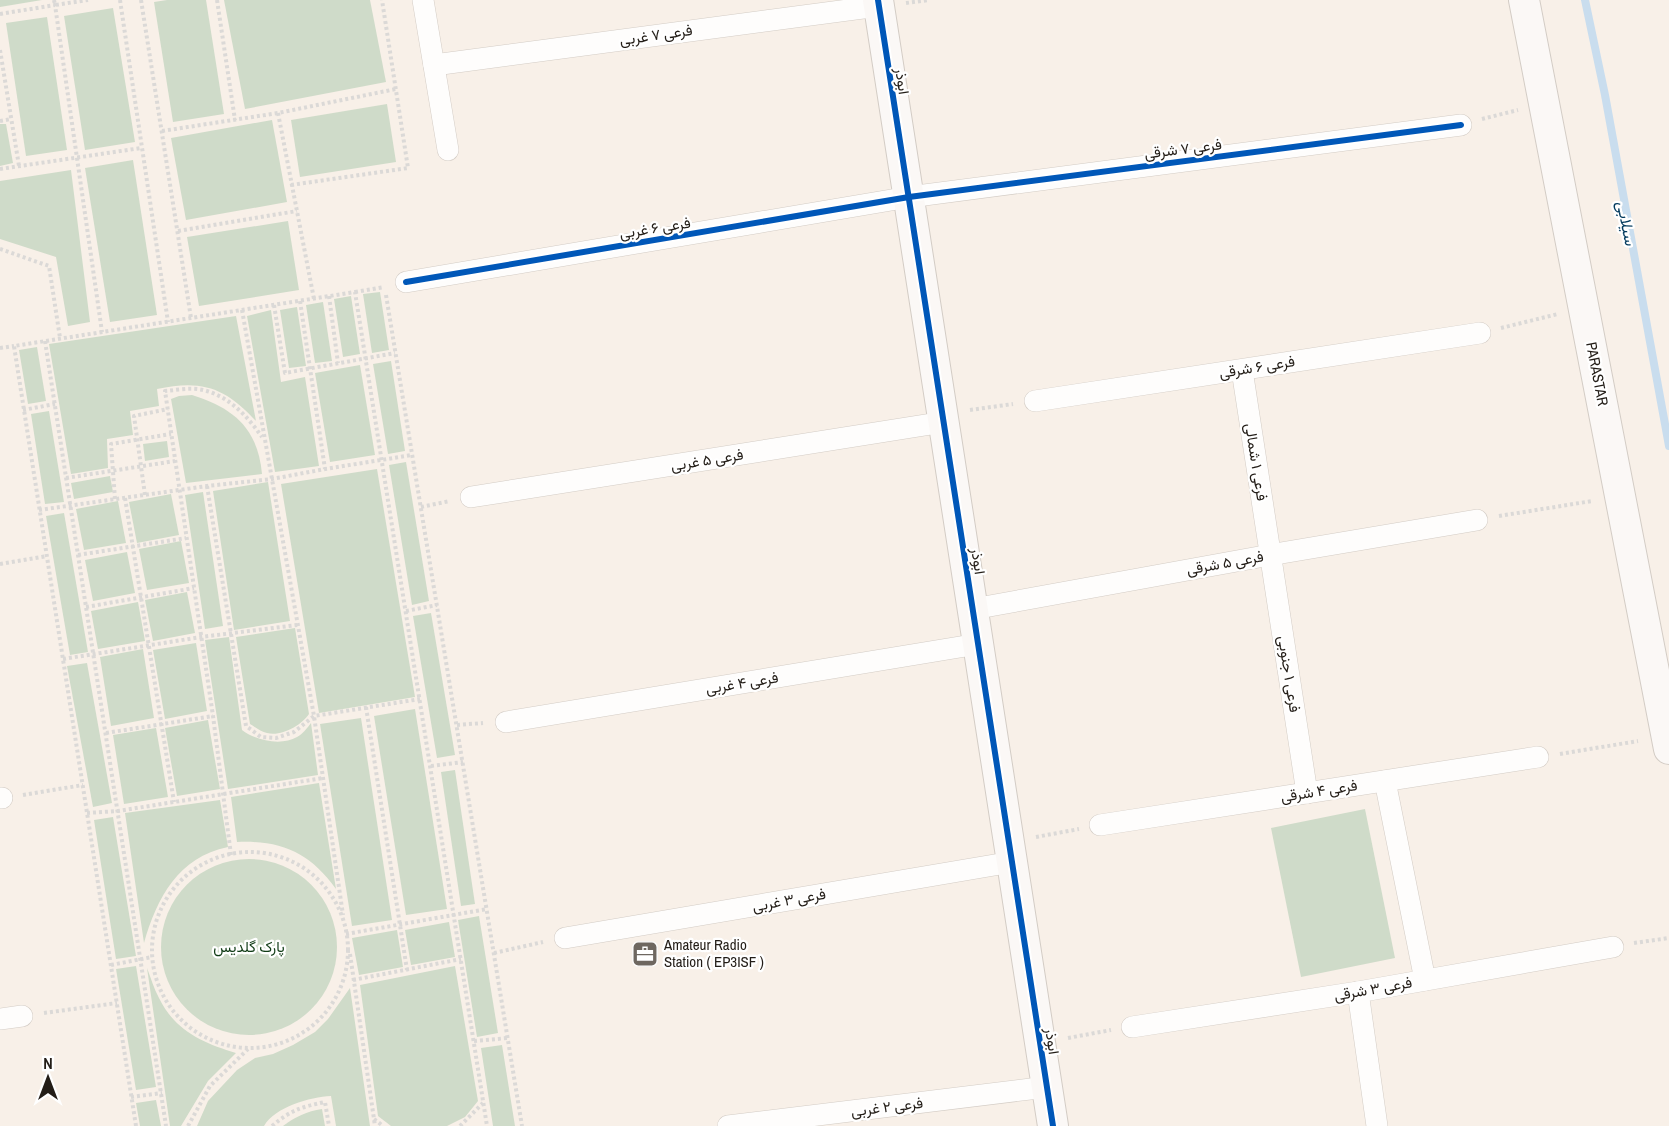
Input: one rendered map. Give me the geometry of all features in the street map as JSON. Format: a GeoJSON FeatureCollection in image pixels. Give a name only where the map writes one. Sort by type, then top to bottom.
{"type":"FeatureCollection","features":[{"type":"Feature","properties":{"kind":"street"},"geometry":{"type":"LineString","coordinates":[[423,0],[448,150]]}},
{"type":"Feature","properties":{"kind":"street","name":"PARASTAR"},"geometry":{"type":"LineString","coordinates":[[1524,0],[1668,743]]}},
{"type":"Feature","properties":{"kind":"street","name":"فرعی ۷ غربی"},"geometry":{"type":"LineString","coordinates":[[434,65],[878,3]]}},
{"type":"Feature","properties":{"kind":"street","name":"ابوذر"},"geometry":{"type":"LineString","coordinates":[[878,3],[1053,1126]]}},
{"type":"Feature","properties":{"kind":"street","name":"فرعی ۷ شرقی"},"geometry":{"type":"LineString","coordinates":[[909,197],[1461,125]]}},
{"type":"Feature","properties":{"kind":"street","name":"فرعی ۶ غربی"},"geometry":{"type":"LineString","coordinates":[[406,282],[909,197]]}},
{"type":"Feature","properties":{"kind":"street","name":"فرعی ۶ شرقی"},"geometry":{"type":"LineString","coordinates":[[1035,401],[1480,333]]}},
{"type":"Feature","properties":{"kind":"street","name":"فرعی ۱ شمالی"},"geometry":{"type":"LineString","coordinates":[[1242,370],[1270,555]]}},
{"type":"Feature","properties":{"kind":"street","name":"فرعی ۵ غربی"},"geometry":{"type":"LineString","coordinates":[[471,497],[943,418]]}},
{"type":"Feature","properties":{"kind":"street","name":"فرعی ۵ شرقی"},"geometry":{"type":"LineString","coordinates":[[973,609],[1477,520]]}},
{"type":"Feature","properties":{"kind":"street","name":"فرعی ۱ جنوبی"},"geometry":{"type":"LineString","coordinates":[[1270,555],[1307,793]]}},
{"type":"Feature","properties":{"kind":"street","name":"فرعی ۴ غربی"},"geometry":{"type":"LineString","coordinates":[[506,722],[978,644]]}},
{"type":"Feature","properties":{"kind":"street","name":"فرعی ۴ شرقی"},"geometry":{"type":"LineString","coordinates":[[1100,825],[1538,757]]}},
{"type":"Feature","properties":{"kind":"street"},"geometry":{"type":"LineString","coordinates":[[1385,781],[1425,980]]}},
{"type":"Feature","properties":{"kind":"street","name":"فرعی ۳ غربی"},"geometry":{"type":"LineString","coordinates":[[565,938],[1011,852]]}},
{"type":"Feature","properties":{"kind":"street","name":"فرعی ۳ شرقی"},"geometry":{"type":"LineString","coordinates":[[1132,1027],[1358,992],[1613,947]]}},
{"type":"Feature","properties":{"kind":"street"},"geometry":{"type":"LineString","coordinates":[[1358,992],[1377,1126]]}},
{"type":"Feature","properties":{"kind":"street"},"geometry":{"type":"LineString","coordinates":[[0,1019],[22,1016]]}},
{"type":"Feature","properties":{"kind":"street","name":"فرعی ۲ غربی"},"geometry":{"type":"LineString","coordinates":[[728,1126],[1047,1087]]}},
{"type":"Feature","properties":{"kind":"path"},"geometry":{"type":"LineString","coordinates":[[0,14],[54,3],[88,0]]}},
{"type":"Feature","properties":{"kind":"path"},"geometry":{"type":"LineString","coordinates":[[120,0],[168,322]]}},
{"type":"Feature","properties":{"kind":"path"},"geometry":{"type":"LineString","coordinates":[[141,0],[191,318]]}},
{"type":"Feature","properties":{"kind":"path"},"geometry":{"type":"LineString","coordinates":[[217,0],[235,120]]}},
{"type":"Feature","properties":{"kind":"path"},"geometry":{"type":"LineString","coordinates":[[291,185],[408,168],[382,0]]}},
{"type":"Feature","properties":{"kind":"path"},"geometry":{"type":"LineString","coordinates":[[54,3],[102,332]]}},
{"type":"Feature","properties":{"kind":"path"},"geometry":{"type":"LineString","coordinates":[[0,50],[19,166]]}},
{"type":"Feature","properties":{"kind":"path"},"geometry":{"type":"LineString","coordinates":[[162,131],[278,113],[396,89]]}},
{"type":"Feature","properties":{"kind":"path"},"geometry":{"type":"LineString","coordinates":[[1461,125],[1545,103]]}},
{"type":"Feature","properties":{"kind":"path"},"geometry":{"type":"LineString","coordinates":[[278,113],[314,299]]}},
{"type":"Feature","properties":{"kind":"path"},"geometry":{"type":"LineString","coordinates":[[0,121],[11,119]]}},
{"type":"Feature","properties":{"kind":"path"},"geometry":{"type":"LineString","coordinates":[[0,169],[141,148]]}},
{"type":"Feature","properties":{"kind":"path"},"geometry":{"type":"LineString","coordinates":[[178,231],[297,211]]}},
{"type":"Feature","properties":{"kind":"path"},"geometry":{"type":"LineString","coordinates":[[0,249],[49,266],[60,338]]}},
{"type":"Feature","properties":{"kind":"path"},"geometry":{"type":"LineString","coordinates":[[0,348],[385,286],[522,1126]]}},
{"type":"Feature","properties":{"kind":"path"},"geometry":{"type":"LineString","coordinates":[[355,292],[487,1126]]}},
{"type":"Feature","properties":{"kind":"path"},"geometry":{"type":"LineString","coordinates":[[329,296],[338,363]]}},
{"type":"Feature","properties":{"kind":"path"},"geometry":{"type":"LineString","coordinates":[[300,301],[325,469]]}},
{"type":"Feature","properties":{"kind":"path"},"geometry":{"type":"LineString","coordinates":[[274,305],[285,373],[395,353]]}},
{"type":"Feature","properties":{"kind":"path"},"geometry":{"type":"LineString","coordinates":[[1480,333],[1584,308]]}},
{"type":"Feature","properties":{"kind":"path"},"geometry":{"type":"LineString","coordinates":[[242,310],[314,716],[375,1126]]}},
{"type":"Feature","properties":{"kind":"path"},"geometry":{"type":"LineString","coordinates":[[45,341],[166,1126]]}},
{"type":"Feature","properties":{"kind":"path"},"geometry":{"type":"LineString","coordinates":[[14,346],[136,1126]]}},
{"type":"Feature","properties":{"kind":"path"},"geometry":{"type":"LineString","coordinates":[[231,855],[165,391],[203,390],[224,399],[240,410],[265,441]]}},
{"type":"Feature","properties":{"kind":"path"},"geometry":{"type":"LineString","coordinates":[[943,418],[1035,401]]}},
{"type":"Feature","properties":{"kind":"path"},"geometry":{"type":"LineString","coordinates":[[23,410],[55,404]]}},
{"type":"Feature","properties":{"kind":"path"},"geometry":{"type":"LineString","coordinates":[[145,495],[134,416],[168,409]]}},
{"type":"Feature","properties":{"kind":"path"},"geometry":{"type":"LineString","coordinates":[[115,499],[111,444],[171,434]]}},
{"type":"Feature","properties":{"kind":"path"},"geometry":{"type":"LineString","coordinates":[[39,510],[207,486],[272,480],[412,454]]}},
{"type":"Feature","properties":{"kind":"path"},"geometry":{"type":"LineString","coordinates":[[66,478],[175,461]]}},
{"type":"Feature","properties":{"kind":"path"},"geometry":{"type":"LineString","coordinates":[[207,486],[246,726],[261,737],[276,738],[294,732],[314,716],[420,699]]}},
{"type":"Feature","properties":{"kind":"path"},"geometry":{"type":"LineString","coordinates":[[1477,520],[1621,496]]}},
{"type":"Feature","properties":{"kind":"path"},"geometry":{"type":"LineString","coordinates":[[125,498],[174,802]]}},
{"type":"Feature","properties":{"kind":"path"},"geometry":{"type":"LineString","coordinates":[[78,555],[186,538]]}},
{"type":"Feature","properties":{"kind":"path"},"geometry":{"type":"LineString","coordinates":[[0,564],[47,556]]}},
{"type":"Feature","properties":{"kind":"path"},"geometry":{"type":"LineString","coordinates":[[86,607],[194,588]]}},
{"type":"Feature","properties":{"kind":"path"},"geometry":{"type":"LineString","coordinates":[[406,611],[437,605]]}},
{"type":"Feature","properties":{"kind":"path"},"geometry":{"type":"LineString","coordinates":[[63,659],[201,637],[297,625]]}},
{"type":"Feature","properties":{"kind":"path"},"geometry":{"type":"LineString","coordinates":[[366,707],[407,970]]}},
{"type":"Feature","properties":{"kind":"path"},"geometry":{"type":"LineString","coordinates":[[106,733],[213,716]]}},
{"type":"Feature","properties":{"kind":"path"},"geometry":{"type":"LineString","coordinates":[[1538,757],[1668,743]]}},
{"type":"Feature","properties":{"kind":"path"},"geometry":{"type":"LineString","coordinates":[[431,766],[463,762]]}},
{"type":"Feature","properties":{"kind":"path"},"geometry":{"type":"LineString","coordinates":[[87,813],[118,811],[323,778]]}},
{"type":"Feature","properties":{"kind":"path"},"geometry":{"type":"LineString","coordinates":[[1,798],[83,785]]}},
{"type":"Feature","properties":{"kind":"path"},"geometry":{"type":"LineString","coordinates":[[1011,852],[1100,825]]}},
{"type":"Feature","properties":{"kind":"path"},"geometry":{"type":"LineString","coordinates":[[344,919],[330,891],[308,870],[279,856],[248,851],[215,858],[185,874],[164,901],[152,933],[152,967],[164,999],[185,1025],[215,1042],[248,1049],[279,1044],[307,1030],[330,1008],[344,981],[350,949]]}},
{"type":"Feature","properties":{"kind":"path"},"geometry":{"type":"LineString","coordinates":[[346,934],[487,909]]}},
{"type":"Feature","properties":{"kind":"path"},"geometry":{"type":"LineString","coordinates":[[494,953],[565,938]]}},
{"type":"Feature","properties":{"kind":"path"},"geometry":{"type":"LineString","coordinates":[[1613,947],[1669,938]]}},
{"type":"Feature","properties":{"kind":"path"},"geometry":{"type":"LineString","coordinates":[[111,965],[152,957]]}},
{"type":"Feature","properties":{"kind":"path"},"geometry":{"type":"LineString","coordinates":[[353,980],[461,959]]}},
{"type":"Feature","properties":{"kind":"path"},"geometry":{"type":"LineString","coordinates":[[22,1016],[117,1003]]}},
{"type":"Feature","properties":{"kind":"path"},"geometry":{"type":"LineString","coordinates":[[1040,1043],[1132,1027]]}},
{"type":"Feature","properties":{"kind":"path"},"geometry":{"type":"LineString","coordinates":[[474,1041],[508,1038]]}},
{"type":"Feature","properties":{"kind":"path"},"geometry":{"type":"LineString","coordinates":[[189,1126],[210,1086],[248,1049]]}},
{"type":"Feature","properties":{"kind":"path"},"geometry":{"type":"LineString","coordinates":[[131,1097],[162,1094]]}},
{"type":"Feature","properties":{"kind":"path"},"geometry":{"type":"LineString","coordinates":[[272,1126],[286,1114],[305,1106],[325,1102],[329,1126]]}},
{"type":"Feature","properties":{"kind":"path"},"geometry":{"type":"LineString","coordinates":[[460,1126],[484,1102]]}},
{"type":"Feature","properties":{"kind":"path"},"geometry":{"type":"LineString","coordinates":[[374,1119],[383,1126]]}},
{"type":"Feature","properties":{"kind":"green space"},"geometry":{"type":"Polygon","coordinates":[[[0,0],[42,0],[0,7],[0,0]]]}},
{"type":"Feature","properties":{"kind":"green space"},"geometry":{"type":"Polygon","coordinates":[[[206,0],[224,114],[173,122],[154,2],[206,0]]]}},
{"type":"Feature","properties":{"kind":"green space"},"geometry":{"type":"Polygon","coordinates":[[[224,0],[370,0],[386,82],[245,109],[224,0]]]}},
{"type":"Feature","properties":{"kind":"green space"},"geometry":{"type":"Polygon","coordinates":[[[113,8],[135,142],[85,150],[64,16],[113,8]]]}},
{"type":"Feature","properties":{"kind":"green space"},"geometry":{"type":"Polygon","coordinates":[[[47,17],[67,150],[26,156],[6,23],[47,17]]]}},
{"type":"Feature","properties":{"kind":"green space"},"geometry":{"type":"Polygon","coordinates":[[[387,104],[396,162],[300,177],[291,120],[387,104]]]}},
{"type":"Feature","properties":{"kind":"green space"},"geometry":{"type":"Polygon","coordinates":[[[272,120],[287,202],[186,220],[171,138],[272,120]]]}},
{"type":"Feature","properties":{"kind":"green space"},"geometry":{"type":"Polygon","coordinates":[[[0,124],[6,124],[13,163],[0,166],[0,124]]]}},
{"type":"Feature","properties":{"kind":"green space"},"geometry":{"type":"Polygon","coordinates":[[[133,160],[157,315],[110,322],[85,168],[133,160]]]}},
{"type":"Feature","properties":{"kind":"green space"},"geometry":{"type":"Polygon","coordinates":[[[71,170],[90,322],[68,326],[56,257],[0,239],[0,181],[71,170]]]}},
{"type":"Feature","properties":{"kind":"green space"},"geometry":{"type":"Polygon","coordinates":[[[288,221],[299,290],[199,306],[187,237],[288,221]]]}},
{"type":"Feature","properties":{"kind":"green space"},"geometry":{"type":"Polygon","coordinates":[[[380,292],[389,350],[372,353],[363,294],[380,292]]]}},
{"type":"Feature","properties":{"kind":"green space"},"geometry":{"type":"Polygon","coordinates":[[[351,296],[360,354],[343,357],[334,299],[351,296]]]}},
{"type":"Feature","properties":{"kind":"green space"},"geometry":{"type":"Polygon","coordinates":[[[323,302],[332,361],[315,363],[306,305],[323,302]]]}},
{"type":"Feature","properties":{"kind":"green space"},"geometry":{"type":"Polygon","coordinates":[[[297,307],[306,366],[289,368],[280,310],[297,307]]]}},
{"type":"Feature","properties":{"kind":"green space"},"geometry":{"type":"Polygon","coordinates":[[[271,310],[281,382],[305,377],[319,466],[275,472],[247,316],[271,310]]]}},
{"type":"Feature","properties":{"kind":"green space"},"geometry":{"type":"Polygon","coordinates":[[[236,316],[256,421],[234,401],[212,389],[187,385],[157,389],[159,406],[130,411],[133,435],[107,439],[108,468],[71,474],[49,344],[236,316]]]}},
{"type":"Feature","properties":{"kind":"green space"},"geometry":{"type":"Polygon","coordinates":[[[37,347],[46,401],[28,404],[19,350],[37,347]]]}},
{"type":"Feature","properties":{"kind":"green space"},"geometry":{"type":"Polygon","coordinates":[[[391,361],[405,451],[388,454],[373,364],[391,361]]]}},
{"type":"Feature","properties":{"kind":"green space"},"geometry":{"type":"Polygon","coordinates":[[[360,365],[375,455],[330,462],[315,373],[360,365]]]}},
{"type":"Feature","properties":{"kind":"green space"},"geometry":{"type":"Polygon","coordinates":[[[192,395],[220,406],[241,422],[255,445],[260,458],[262,474],[186,483],[171,399],[192,395]]]}},
{"type":"Feature","properties":{"kind":"green space"},"geometry":{"type":"Polygon","coordinates":[[[49,411],[64,502],[45,504],[31,414],[49,411]]]}},
{"type":"Feature","properties":{"kind":"green space"},"geometry":{"type":"Polygon","coordinates":[[[167,441],[169,457],[145,461],[143,444],[167,441]]]}},
{"type":"Feature","properties":{"kind":"green space"},"geometry":{"type":"Polygon","coordinates":[[[406,462],[429,601],[412,605],[389,465],[406,462]]]}},
{"type":"Feature","properties":{"kind":"green space"},"geometry":{"type":"Polygon","coordinates":[[[377,469],[415,697],[319,713],[281,484],[377,469]]]}},
{"type":"Feature","properties":{"kind":"green space"},"geometry":{"type":"Polygon","coordinates":[[[110,476],[113,492],[74,499],[71,483],[110,476]]]}},
{"type":"Feature","properties":{"kind":"green space"},"geometry":{"type":"Polygon","coordinates":[[[268,482],[290,621],[234,630],[213,491],[268,482]]]}},
{"type":"Feature","properties":{"kind":"green space"},"geometry":{"type":"Polygon","coordinates":[[[203,492],[223,626],[205,629],[185,495],[203,492]]]}},
{"type":"Feature","properties":{"kind":"green space"},"geometry":{"type":"Polygon","coordinates":[[[171,494],[179,535],[137,543],[129,502],[171,494]]]}},
{"type":"Feature","properties":{"kind":"green space"},"geometry":{"type":"Polygon","coordinates":[[[118,501],[126,543],[84,550],[76,509],[118,501]]]}},
{"type":"Feature","properties":{"kind":"green space"},"geometry":{"type":"Polygon","coordinates":[[[64,513],[88,652],[70,655],[46,516],[64,513]]]}},
{"type":"Feature","properties":{"kind":"green space"},"geometry":{"type":"Polygon","coordinates":[[[181,541],[189,583],[147,590],[139,549],[181,541]]]}},
{"type":"Feature","properties":{"kind":"green space"},"geometry":{"type":"Polygon","coordinates":[[[127,552],[135,593],[93,601],[85,560],[127,552]]]}},
{"type":"Feature","properties":{"kind":"green space"},"geometry":{"type":"Polygon","coordinates":[[[187,592],[195,633],[153,641],[145,600],[187,592]]]}},
{"type":"Feature","properties":{"kind":"green space"},"geometry":{"type":"Polygon","coordinates":[[[138,602],[145,641],[98,649],[91,611],[138,602]]]}},
{"type":"Feature","properties":{"kind":"green space"},"geometry":{"type":"Polygon","coordinates":[[[431,613],[455,755],[437,758],[413,616],[431,613]]]}},
{"type":"Feature","properties":{"kind":"green space"},"geometry":{"type":"Polygon","coordinates":[[[295,628],[309,714],[285,732],[273,734],[260,731],[250,724],[236,637],[295,628]]]}},
{"type":"Feature","properties":{"kind":"green space"},"geometry":{"type":"Polygon","coordinates":[[[229,637],[242,730],[254,737],[277,742],[299,736],[311,723],[318,775],[228,789],[205,640],[229,637]]]}},
{"type":"Feature","properties":{"kind":"green space"},"geometry":{"type":"Polygon","coordinates":[[[196,643],[207,711],[165,719],[153,650],[196,643]]]}},
{"type":"Feature","properties":{"kind":"green space"},"geometry":{"type":"Polygon","coordinates":[[[143,649],[154,718],[111,726],[100,657],[143,649]]]}},
{"type":"Feature","properties":{"kind":"green space"},"geometry":{"type":"Polygon","coordinates":[[[87,663],[112,803],[93,807],[67,666],[87,663]]]}},
{"type":"Feature","properties":{"kind":"green space"},"geometry":{"type":"Polygon","coordinates":[[[415,709],[447,909],[406,915],[374,716],[415,709]]]}},
{"type":"Feature","properties":{"kind":"green space"},"geometry":{"type":"Polygon","coordinates":[[[361,718],[392,920],[352,926],[320,724],[361,718]]]}},
{"type":"Feature","properties":{"kind":"green space"},"geometry":{"type":"Polygon","coordinates":[[[208,720],[220,789],[177,796],[165,728],[208,720]]]}},
{"type":"Feature","properties":{"kind":"green space"},"geometry":{"type":"Polygon","coordinates":[[[156,728],[168,797],[124,804],[113,735],[156,728]]]}},
{"type":"Feature","properties":{"kind":"green space"},"geometry":{"type":"Polygon","coordinates":[[[455,770],[475,904],[461,906],[441,772],[455,770]]]}},
{"type":"Feature","properties":{"kind":"green space"},"geometry":{"type":"Polygon","coordinates":[[[319,783],[336,889],[316,866],[294,851],[268,843],[237,842],[231,797],[319,783]]]}},
{"type":"Feature","properties":{"kind":"green space"},"geometry":{"type":"Polygon","coordinates":[[[220,800],[228,847],[196,860],[172,882],[156,910],[144,943],[125,813],[220,800]]]}},
{"type":"Feature","properties":{"kind":"green space"},"geometry":{"type":"Polygon","coordinates":[[[1365,809],[1395,958],[1301,977],[1271,828],[1365,809]]]}},
{"type":"Feature","properties":{"kind":"green space"},"geometry":{"type":"Polygon","coordinates":[[[113,817],[136,956],[116,959],[94,820],[113,817]]]}},
{"type":"Feature","properties":{"kind":"green space","name":"پارک گلدیس"},"geometry":{"type":"Polygon","coordinates":[[[249,859],[282,866],[298,874],[311,885],[322,898],[330,914],[337,947],[330,980],[322,996],[311,1009],[298,1020],[282,1028],[249,1035],[216,1028],[200,1020],[187,1009],[176,996],[168,980],[161,947],[168,914],[176,898],[187,885],[200,874],[216,866],[249,859]]]}},
{"type":"Feature","properties":{"kind":"green space"},"geometry":{"type":"Polygon","coordinates":[[[479,916],[498,1033],[477,1037],[458,920],[479,916]]]}},
{"type":"Feature","properties":{"kind":"green space"},"geometry":{"type":"Polygon","coordinates":[[[449,922],[455,957],[411,965],[405,930],[449,922]]]}},
{"type":"Feature","properties":{"kind":"green space"},"geometry":{"type":"Polygon","coordinates":[[[397,930],[403,967],[359,975],[352,938],[397,930]]]}},
{"type":"Feature","properties":{"kind":"green space"},"geometry":{"type":"Polygon","coordinates":[[[136,966],[156,1087],[136,1090],[116,969],[136,966]]]}},
{"type":"Feature","properties":{"kind":"green space"},"geometry":{"type":"Polygon","coordinates":[[[455,966],[478,1101],[465,1117],[447,1126],[391,1126],[378,1116],[360,985],[455,966]]]}},
{"type":"Feature","properties":{"kind":"green space"},"geometry":{"type":"Polygon","coordinates":[[[147,968],[157,995],[173,1019],[201,1040],[236,1053],[208,1081],[181,1126],[170,1126],[147,968]]]}},
{"type":"Feature","properties":{"kind":"green space"},"geometry":{"type":"Polygon","coordinates":[[[350,988],[370,1126],[336,1126],[331,1096],[313,1098],[284,1108],[269,1119],[264,1126],[197,1126],[208,1101],[237,1070],[255,1058],[273,1054],[315,1032],[328,1019],[350,988]]]}},
{"type":"Feature","properties":{"kind":"green space"},"geometry":{"type":"Polygon","coordinates":[[[502,1045],[515,1126],[493,1126],[481,1048],[502,1045]]]}},
{"type":"Feature","properties":{"kind":"green space"},"geometry":{"type":"Polygon","coordinates":[[[156,1100],[161,1126],[140,1126],[136,1103],[156,1100]]]}},
{"type":"Feature","properties":{"kind":"green space"},"geometry":{"type":"Polygon","coordinates":[[[322,1109],[325,1126],[283,1126],[301,1115],[322,1109]]]}},
{"type":"Feature","properties":{"kind":"waterway","name":"سیلابی"},"geometry":{"type":"LineString","coordinates":[[1585,0],[1605,95],[1669,446]]}},
{"type":"Feature","properties":{"kind":"cycle path"},"geometry":{"type":"LineString","coordinates":[[878,0],[1053,1126]]}},
{"type":"Feature","properties":{"kind":"cycle path"},"geometry":{"type":"LineString","coordinates":[[406,282],[909,197],[1461,125]]}},
{"type":"Feature","properties":{"kind":"place","name":"Amateur Radio Station ( EP3ISF )"},"geometry":{"type":"Point","coordinates":[645,954]}}]}
